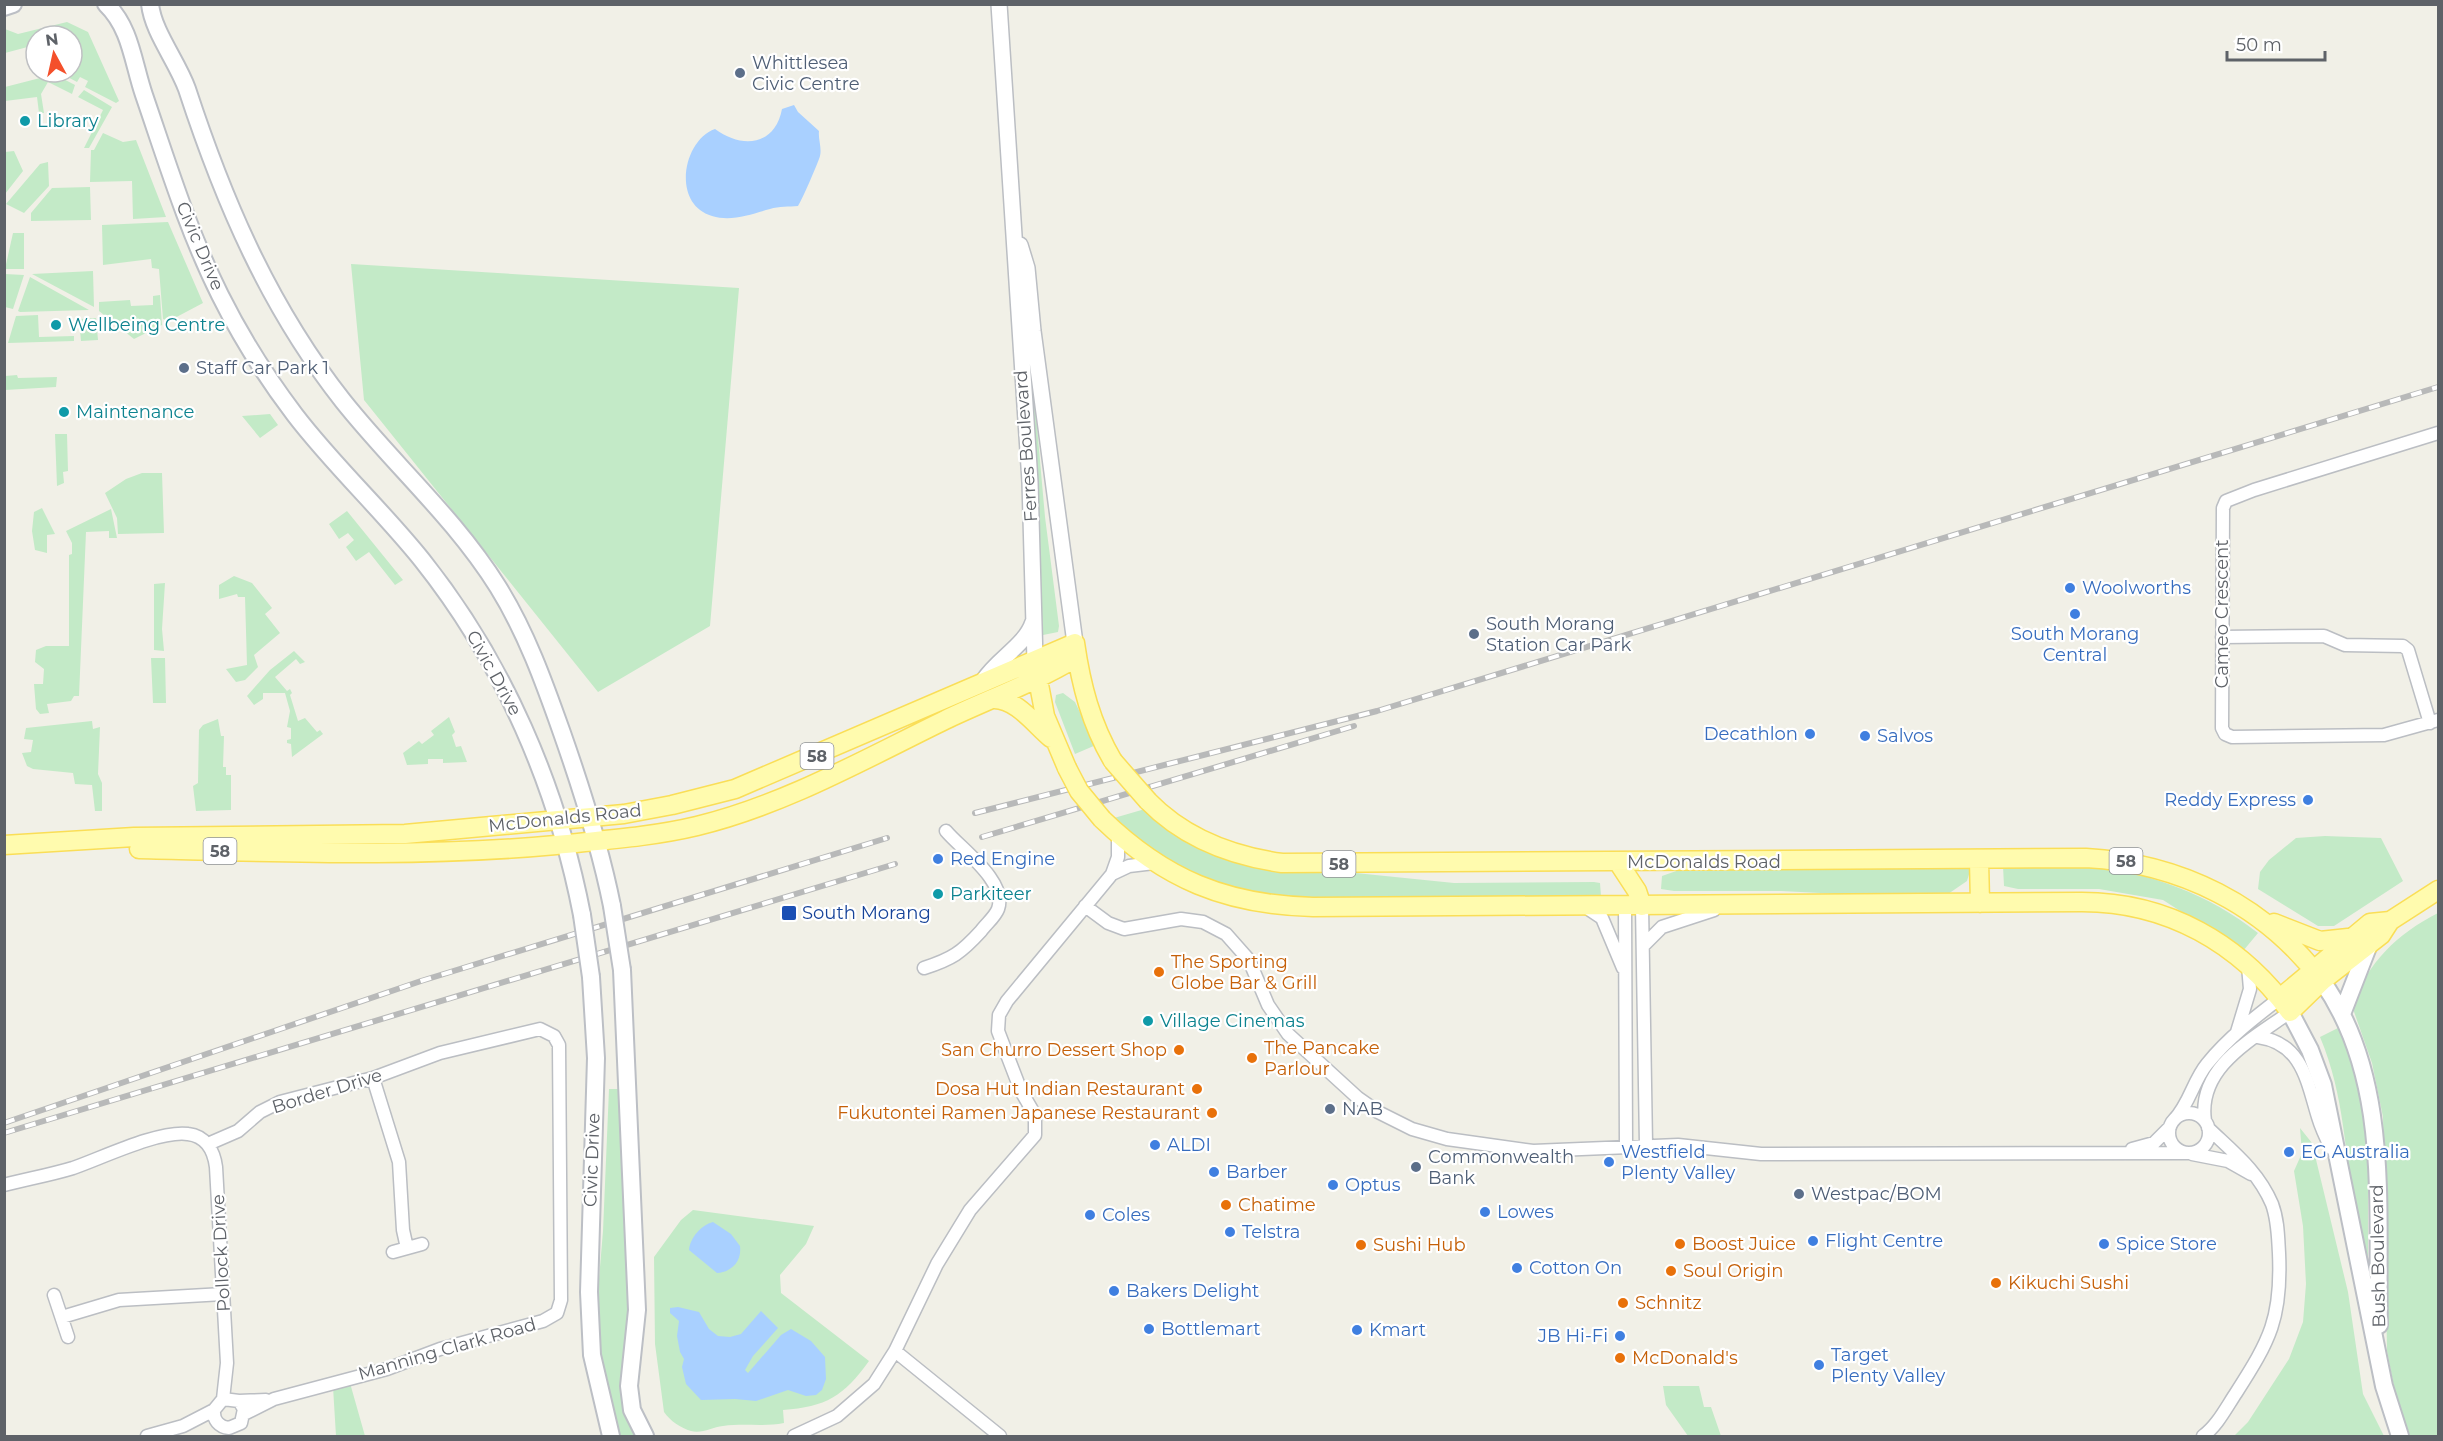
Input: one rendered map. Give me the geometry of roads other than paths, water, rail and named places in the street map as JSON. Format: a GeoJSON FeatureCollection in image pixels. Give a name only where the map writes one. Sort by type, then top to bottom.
{"type":"FeatureCollection","features":[{"type":"Feature","properties":{"kind":"main road"},"geometry":{"type":"LineString","coordinates":[[4,7],[13,4]]}},
{"type":"Feature","properties":{"kind":"main road"},"geometry":{"type":"LineString","coordinates":[[108,4],[128,4]]}},
{"type":"Feature","properties":{"kind":"main road","name":"Civic Drive"},"geometry":{"type":"LineString","coordinates":[[108,4],[129,40],[138,79],[197,244],[242,335],[295,415],[423,561],[477,639],[517,713],[558,820],[566,844],[582,915],[591,977],[596,1059],[589,1302],[592,1355],[611,1437]]}},
{"type":"Feature","properties":{"kind":"main road","name":"Civic Drive"},"geometry":{"type":"LineString","coordinates":[[150,4],[153,20],[180,69],[222,192],[264,281],[325,378],[458,530],[498,587],[539,668],[597,841],[612,906],[622,970],[638,1310],[629,1386],[632,1410],[645,1437]]}},
{"type":"Feature","properties":{"kind":"main road","name":"McDonalds Road"},"geometry":{"type":"LineString","coordinates":[[68,843],[138,849],[463,853],[597,841],[697,826],[762,807],[1037,680],[1076,650]]}},
{"type":"Feature","properties":{"kind":"main road","name":"McDonalds Road"},"geometry":{"type":"LineString","coordinates":[[4,845],[68,843],[134,837],[405,834],[590,817],[672,805],[735,789],[983,681],[1035,661],[1076,650]]}},
{"type":"Feature","properties":{"kind":"main road","name":"McDonalds Road"},"geometry":{"type":"LineString","coordinates":[[1076,650],[1091,716],[1113,761],[1148,801],[1175,824],[1215,846],[1236,854],[1282,863],[2086,858],[2131,862],[2198,882],[2259,917],[2282,936],[2317,975]]}},
{"type":"Feature","properties":{"kind":"main road"},"geometry":{"type":"LineString","coordinates":[[1035,661],[1045,716],[1066,768],[1079,791],[1118,835],[1154,863],[1200,887],[1266,905],[1313,908],[2101,902],[2140,908],[2200,931],[2246,962],[2285,1005]]}},
{"type":"Feature","properties":{"kind":"main road"},"geometry":{"type":"LineString","coordinates":[[994,699],[1007,700],[1055,741]]}},
{"type":"Feature","properties":{"kind":"main road"},"geometry":{"type":"LineString","coordinates":[[1979,860],[1980,903]]}},
{"type":"Feature","properties":{"kind":"main road"},"geometry":{"type":"LineString","coordinates":[[1618,862],[1633,905]]}},
{"type":"Feature","properties":{"kind":"main road","name":"58"},"geometry":{"type":"LineString","coordinates":[[2317,975],[2368,946],[2381,935],[2390,921],[2439,890]]}},
{"type":"Feature","properties":{"kind":"main road","name":"58"},"geometry":{"type":"LineString","coordinates":[[2259,917],[2320,941],[2350,938]]}},
{"type":"Feature","properties":{"kind":"main road","name":"58"},"geometry":{"type":"LineString","coordinates":[[2285,1005],[2317,975],[2350,938],[2370,923],[2390,921]]}},
{"type":"Feature","properties":{"kind":"main road"},"geometry":{"type":"LineString","coordinates":[[2342,1014],[2368,946]]}},
{"type":"Feature","properties":{"kind":"main road","name":"Bush Boulevard"},"geometry":{"type":"LineString","coordinates":[[2317,975],[2342,1014],[2362,1063],[2372,1107],[2380,1362]]}},
{"type":"Feature","properties":{"kind":"main road","name":"Bush Boulevard"},"geometry":{"type":"LineString","coordinates":[[2285,1005],[2310,1050],[2323,1085],[2390,1409],[2400,1437]]}},
{"type":"Feature","properties":{"kind":"street","name":"Ferres Boulevard"},"geometry":{"type":"LineString","coordinates":[[999,4],[1016,231],[1015,278],[1030,482],[1035,661]]}},
{"type":"Feature","properties":{"kind":"street","name":"Ferres Boulevard"},"geometry":{"type":"LineString","coordinates":[[1016,231],[1027,268],[1034,341],[1076,650]]}},
{"type":"Feature","properties":{"kind":"street","name":"Cameo Crescent"},"geometry":{"type":"LineString","coordinates":[[2434,722],[2384,735],[2232,737],[2224,734],[2222,728],[2223,508],[2226,501],[2254,490],[2439,434]]}},
{"type":"Feature","properties":{"kind":"street"},"geometry":{"type":"LineString","coordinates":[[983,681],[1002,656],[1025,638],[1033,622]]}},
{"type":"Feature","properties":{"kind":"street"},"geometry":{"type":"LineString","coordinates":[[2222,637],[2324,636],[2345,645],[2403,646],[2408,650],[2434,722]]}},
{"type":"Feature","properties":{"kind":"street"},"geometry":{"type":"LineString","coordinates":[[924,968],[959,954],[996,913],[1000,901],[998,892],[987,873],[946,831]]}},
{"type":"Feature","properties":{"kind":"street"},"geometry":{"type":"LineString","coordinates":[[794,1437],[819,1426],[852,1405],[874,1384],[895,1351],[937,1264],[970,1210],[1035,1134],[1035,1115],[1021,1091],[1000,1037],[999,1015],[1006,1001],[1112,874],[1118,857],[1118,835]]}},
{"type":"Feature","properties":{"kind":"street"},"geometry":{"type":"LineString","coordinates":[[1112,874],[1129,866],[1154,863]]}},
{"type":"Feature","properties":{"kind":"street"},"geometry":{"type":"LineString","coordinates":[[1633,905],[1644,945],[1646,1144]]}},
{"type":"Feature","properties":{"kind":"street"},"geometry":{"type":"LineString","coordinates":[[1626,1145],[1626,974],[1633,905]]}},
{"type":"Feature","properties":{"kind":"street"},"geometry":{"type":"LineString","coordinates":[[1644,945],[1662,927],[1685,918],[1736,905]]}},
{"type":"Feature","properties":{"kind":"street"},"geometry":{"type":"LineString","coordinates":[[1085,906],[1108,923],[1124,929],[1181,919],[1203,922],[1226,934],[1249,960],[1268,1005],[1288,1034],[1358,1098],[1396,1122],[1447,1139],[1533,1151],[1646,1144],[1707,1146],[1761,1154],[2188,1153],[2217,1158],[2238,1166],[2264,1188]]}},
{"type":"Feature","properties":{"kind":"street"},"geometry":{"type":"LineString","coordinates":[[1582,906],[1593,910],[1602,918],[1626,974]]}},
{"type":"Feature","properties":{"kind":"street"},"geometry":{"type":"LineString","coordinates":[[2237,1032],[2250,986],[2246,962]]}},
{"type":"Feature","properties":{"kind":"street"},"geometry":{"type":"LineString","coordinates":[[2116,1152],[2151,1145],[2188,1104],[2206,1065],[2237,1032],[2285,1005]]}},
{"type":"Feature","properties":{"kind":"street"},"geometry":{"type":"LineString","coordinates":[[2172,1123],[2171,1142],[2177,1149],[2188,1153],[2204,1147],[2209,1136],[2203,1101],[2209,1083],[2226,1061],[2258,1037],[2285,1005]]}},
{"type":"Feature","properties":{"kind":"street","name":"Border Drive"},"geometry":{"type":"LineString","coordinates":[[208,1144],[238,1131],[260,1112],[280,1102],[373,1078],[440,1053],[534,1029],[544,1029],[554,1036]]}},
{"type":"Feature","properties":{"kind":"street","name":"Manning Clark Road"},"geometry":{"type":"LineString","coordinates":[[244,1414],[274,1399],[387,1369],[463,1342],[543,1322],[557,1313],[561,1300],[560,1051],[554,1036]]}},
{"type":"Feature","properties":{"kind":"street"},"geometry":{"type":"LineString","coordinates":[[2258,1037],[2283,1045],[2301,1063],[2318,1119],[2338,1165]]}},
{"type":"Feature","properties":{"kind":"street"},"geometry":{"type":"LineString","coordinates":[[373,1078],[397,1155],[403,1230],[407,1248]]}},
{"type":"Feature","properties":{"kind":"street"},"geometry":{"type":"LineString","coordinates":[[2172,1123],[2190,1113],[2207,1124],[2245,1161],[2264,1188],[2275,1211],[2278,1228],[2280,1294],[2278,1312],[2267,1341],[2247,1376],[2219,1419],[2203,1437]]}},
{"type":"Feature","properties":{"kind":"street"},"geometry":{"type":"LineString","coordinates":[[4,1185],[69,1169],[137,1144],[173,1135],[191,1134],[208,1144]]}},
{"type":"Feature","properties":{"kind":"street","name":"Pollock Drive"},"geometry":{"type":"LineString","coordinates":[[208,1144],[214,1155],[216,1167],[226,1363],[232,1399]]}},
{"type":"Feature","properties":{"kind":"street"},"geometry":{"type":"LineString","coordinates":[[393,1252],[422,1244]]}},
{"type":"Feature","properties":{"kind":"street"},"geometry":{"type":"LineString","coordinates":[[62,1317],[119,1300],[223,1294]]}},
{"type":"Feature","properties":{"kind":"street"},"geometry":{"type":"LineString","coordinates":[[54,1295],[68,1337]]}},
{"type":"Feature","properties":{"kind":"street"},"geometry":{"type":"LineString","coordinates":[[895,1351],[1000,1437]]}},
{"type":"Feature","properties":{"kind":"street"},"geometry":{"type":"LineString","coordinates":[[147,1437],[183,1426],[232,1399],[244,1414],[228,1430]]}},
{"type":"Feature","properties":{"kind":"street","name":"Manning Clark Road"},"geometry":{"type":"LineString","coordinates":[[232,1399],[274,1399]]}},
{"type":"Feature","properties":{"kind":"street"},"geometry":{"type":"LineString","coordinates":[[214,1410],[228,1430]]}},
{"type":"Feature","properties":{"kind":"street"},"geometry":{"type":"LineString","coordinates":[[183,1426],[228,1430]]}},
{"type":"Feature","properties":{"kind":"water"},"geometry":{"type":"Polygon","coordinates":[[[794,105],[798,112],[819,131],[821,150],[798,206],[777,207],[741,217],[727,218],[712,216],[699,209],[691,199],[686,186],[686,172],[689,158],[704,135],[715,129],[736,140],[756,140],[765,137],[772,131],[782,109],[794,105]]]}},
{"type":"Feature","properties":{"kind":"water"},"geometry":{"type":"Polygon","coordinates":[[[713,1222],[731,1234],[740,1246],[738,1261],[735,1265],[717,1273],[689,1250],[691,1241],[697,1233],[704,1226],[713,1222]]]}},
{"type":"Feature","properties":{"kind":"water"},"geometry":{"type":"Polygon","coordinates":[[[678,1307],[699,1312],[709,1329],[718,1336],[730,1337],[741,1334],[761,1311],[778,1328],[753,1356],[745,1370],[748,1373],[781,1335],[791,1329],[811,1341],[825,1357],[826,1379],[822,1390],[816,1395],[806,1396],[788,1390],[756,1401],[701,1400],[686,1384],[682,1367],[684,1359],[677,1336],[679,1321],[670,1313],[670,1308],[678,1307]]]}},
{"type":"Feature","properties":{"kind":"railway"},"geometry":{"type":"LineString","coordinates":[[975,813],[1377,711],[2438,387]]}},
{"type":"Feature","properties":{"kind":"railway"},"geometry":{"type":"LineString","coordinates":[[982,837],[1354,726]]}},
{"type":"Feature","properties":{"kind":"railway"},"geometry":{"type":"LineString","coordinates":[[4,1123],[421,981],[887,838]]}},
{"type":"Feature","properties":{"kind":"railway"},"geometry":{"type":"LineString","coordinates":[[4,1133],[895,864]]}},
{"type":"Feature","properties":{"kind":"place","name":"Whittlesea Civic Centre"},"geometry":{"type":"Point","coordinates":[740,73]}},
{"type":"Feature","properties":{"kind":"place","name":"Library"},"geometry":{"type":"Point","coordinates":[25,121]}},
{"type":"Feature","properties":{"kind":"place","name":"Wellbeing Centre"},"geometry":{"type":"Point","coordinates":[56,325]}},
{"type":"Feature","properties":{"kind":"place","name":"Staff Car Park 1"},"geometry":{"type":"Point","coordinates":[184,368]}},
{"type":"Feature","properties":{"kind":"place","name":"Maintenance"},"geometry":{"type":"Point","coordinates":[64,412]}},
{"type":"Feature","properties":{"kind":"place","name":"Woolworths"},"geometry":{"type":"Point","coordinates":[2070,588]}},
{"type":"Feature","properties":{"kind":"place","name":"South Morang Central"},"geometry":{"type":"Point","coordinates":[2075,614]}},
{"type":"Feature","properties":{"kind":"place","name":"South Morang Station Car Park"},"geometry":{"type":"Point","coordinates":[1474,634]}},
{"type":"Feature","properties":{"kind":"place","name":"Decathlon"},"geometry":{"type":"Point","coordinates":[1810,734]}},
{"type":"Feature","properties":{"kind":"place","name":"Salvos"},"geometry":{"type":"Point","coordinates":[1865,736]}},
{"type":"Feature","properties":{"kind":"place","name":"Reddy Express"},"geometry":{"type":"Point","coordinates":[2308,800]}},
{"type":"Feature","properties":{"kind":"place","name":"Red Engine"},"geometry":{"type":"Point","coordinates":[938,859]}},
{"type":"Feature","properties":{"kind":"place","name":"Parkiteer"},"geometry":{"type":"Point","coordinates":[938,894]}},
{"type":"Feature","properties":{"kind":"place","name":"South Morang"},"geometry":{"type":"Point","coordinates":[789,913]}},
{"type":"Feature","properties":{"kind":"place","name":"The Sporting Globe Bar & Grill"},"geometry":{"type":"Point","coordinates":[1159,972]}},
{"type":"Feature","properties":{"kind":"place","name":"Village Cinemas"},"geometry":{"type":"Point","coordinates":[1148,1021]}},
{"type":"Feature","properties":{"kind":"place","name":"San Churro Dessert Shop"},"geometry":{"type":"Point","coordinates":[1179,1050]}},
{"type":"Feature","properties":{"kind":"place","name":"The Pancake Parlour"},"geometry":{"type":"Point","coordinates":[1252,1058]}},
{"type":"Feature","properties":{"kind":"place","name":"Dosa Hut Indian Restaurant"},"geometry":{"type":"Point","coordinates":[1197,1089]}},
{"type":"Feature","properties":{"kind":"place","name":"NAB"},"geometry":{"type":"Point","coordinates":[1330,1109]}},
{"type":"Feature","properties":{"kind":"place","name":"Fukutontei Ramen Japanese Restaurant"},"geometry":{"type":"Point","coordinates":[1212,1113]}},
{"type":"Feature","properties":{"kind":"place","name":"ALDI"},"geometry":{"type":"Point","coordinates":[1155,1145]}},
{"type":"Feature","properties":{"kind":"place","name":"EG Australia"},"geometry":{"type":"Point","coordinates":[2289,1152]}},
{"type":"Feature","properties":{"kind":"place","name":"Westfield Plenty Valley"},"geometry":{"type":"Point","coordinates":[1609,1162]}},
{"type":"Feature","properties":{"kind":"place","name":"Commonwealth Bank"},"geometry":{"type":"Point","coordinates":[1416,1167]}},
{"type":"Feature","properties":{"kind":"place","name":"Barber"},"geometry":{"type":"Point","coordinates":[1214,1172]}},
{"type":"Feature","properties":{"kind":"place","name":"Optus"},"geometry":{"type":"Point","coordinates":[1333,1185]}},
{"type":"Feature","properties":{"kind":"place","name":"Westpac/BOM"},"geometry":{"type":"Point","coordinates":[1799,1194]}},
{"type":"Feature","properties":{"kind":"place","name":"Chatime"},"geometry":{"type":"Point","coordinates":[1226,1205]}},
{"type":"Feature","properties":{"kind":"place","name":"Lowes"},"geometry":{"type":"Point","coordinates":[1485,1212]}},
{"type":"Feature","properties":{"kind":"place","name":"Coles"},"geometry":{"type":"Point","coordinates":[1090,1215]}},
{"type":"Feature","properties":{"kind":"place","name":"Telstra"},"geometry":{"type":"Point","coordinates":[1230,1232]}},
{"type":"Feature","properties":{"kind":"place","name":"Flight Centre"},"geometry":{"type":"Point","coordinates":[1813,1241]}},
{"type":"Feature","properties":{"kind":"place","name":"Boost Juice"},"geometry":{"type":"Point","coordinates":[1680,1244]}},
{"type":"Feature","properties":{"kind":"place","name":"Spice Store"},"geometry":{"type":"Point","coordinates":[2104,1244]}},
{"type":"Feature","properties":{"kind":"place","name":"Sushi Hub"},"geometry":{"type":"Point","coordinates":[1361,1245]}},
{"type":"Feature","properties":{"kind":"place","name":"Cotton On"},"geometry":{"type":"Point","coordinates":[1517,1268]}},
{"type":"Feature","properties":{"kind":"place","name":"Soul Origin"},"geometry":{"type":"Point","coordinates":[1671,1271]}},
{"type":"Feature","properties":{"kind":"place","name":"Kikuchi Sushi"},"geometry":{"type":"Point","coordinates":[1996,1283]}},
{"type":"Feature","properties":{"kind":"place","name":"Bakers Delight"},"geometry":{"type":"Point","coordinates":[1114,1291]}},
{"type":"Feature","properties":{"kind":"place","name":"Schnitz"},"geometry":{"type":"Point","coordinates":[1623,1303]}},
{"type":"Feature","properties":{"kind":"place","name":"Bottlemart"},"geometry":{"type":"Point","coordinates":[1149,1329]}},
{"type":"Feature","properties":{"kind":"place","name":"Kmart"},"geometry":{"type":"Point","coordinates":[1357,1330]}},
{"type":"Feature","properties":{"kind":"place","name":"JB Hi-Fi"},"geometry":{"type":"Point","coordinates":[1620,1336]}},
{"type":"Feature","properties":{"kind":"place","name":"McDonald's"},"geometry":{"type":"Point","coordinates":[1620,1358]}},
{"type":"Feature","properties":{"kind":"place","name":"Target Plenty Valley"},"geometry":{"type":"Point","coordinates":[1819,1365]}}]}
